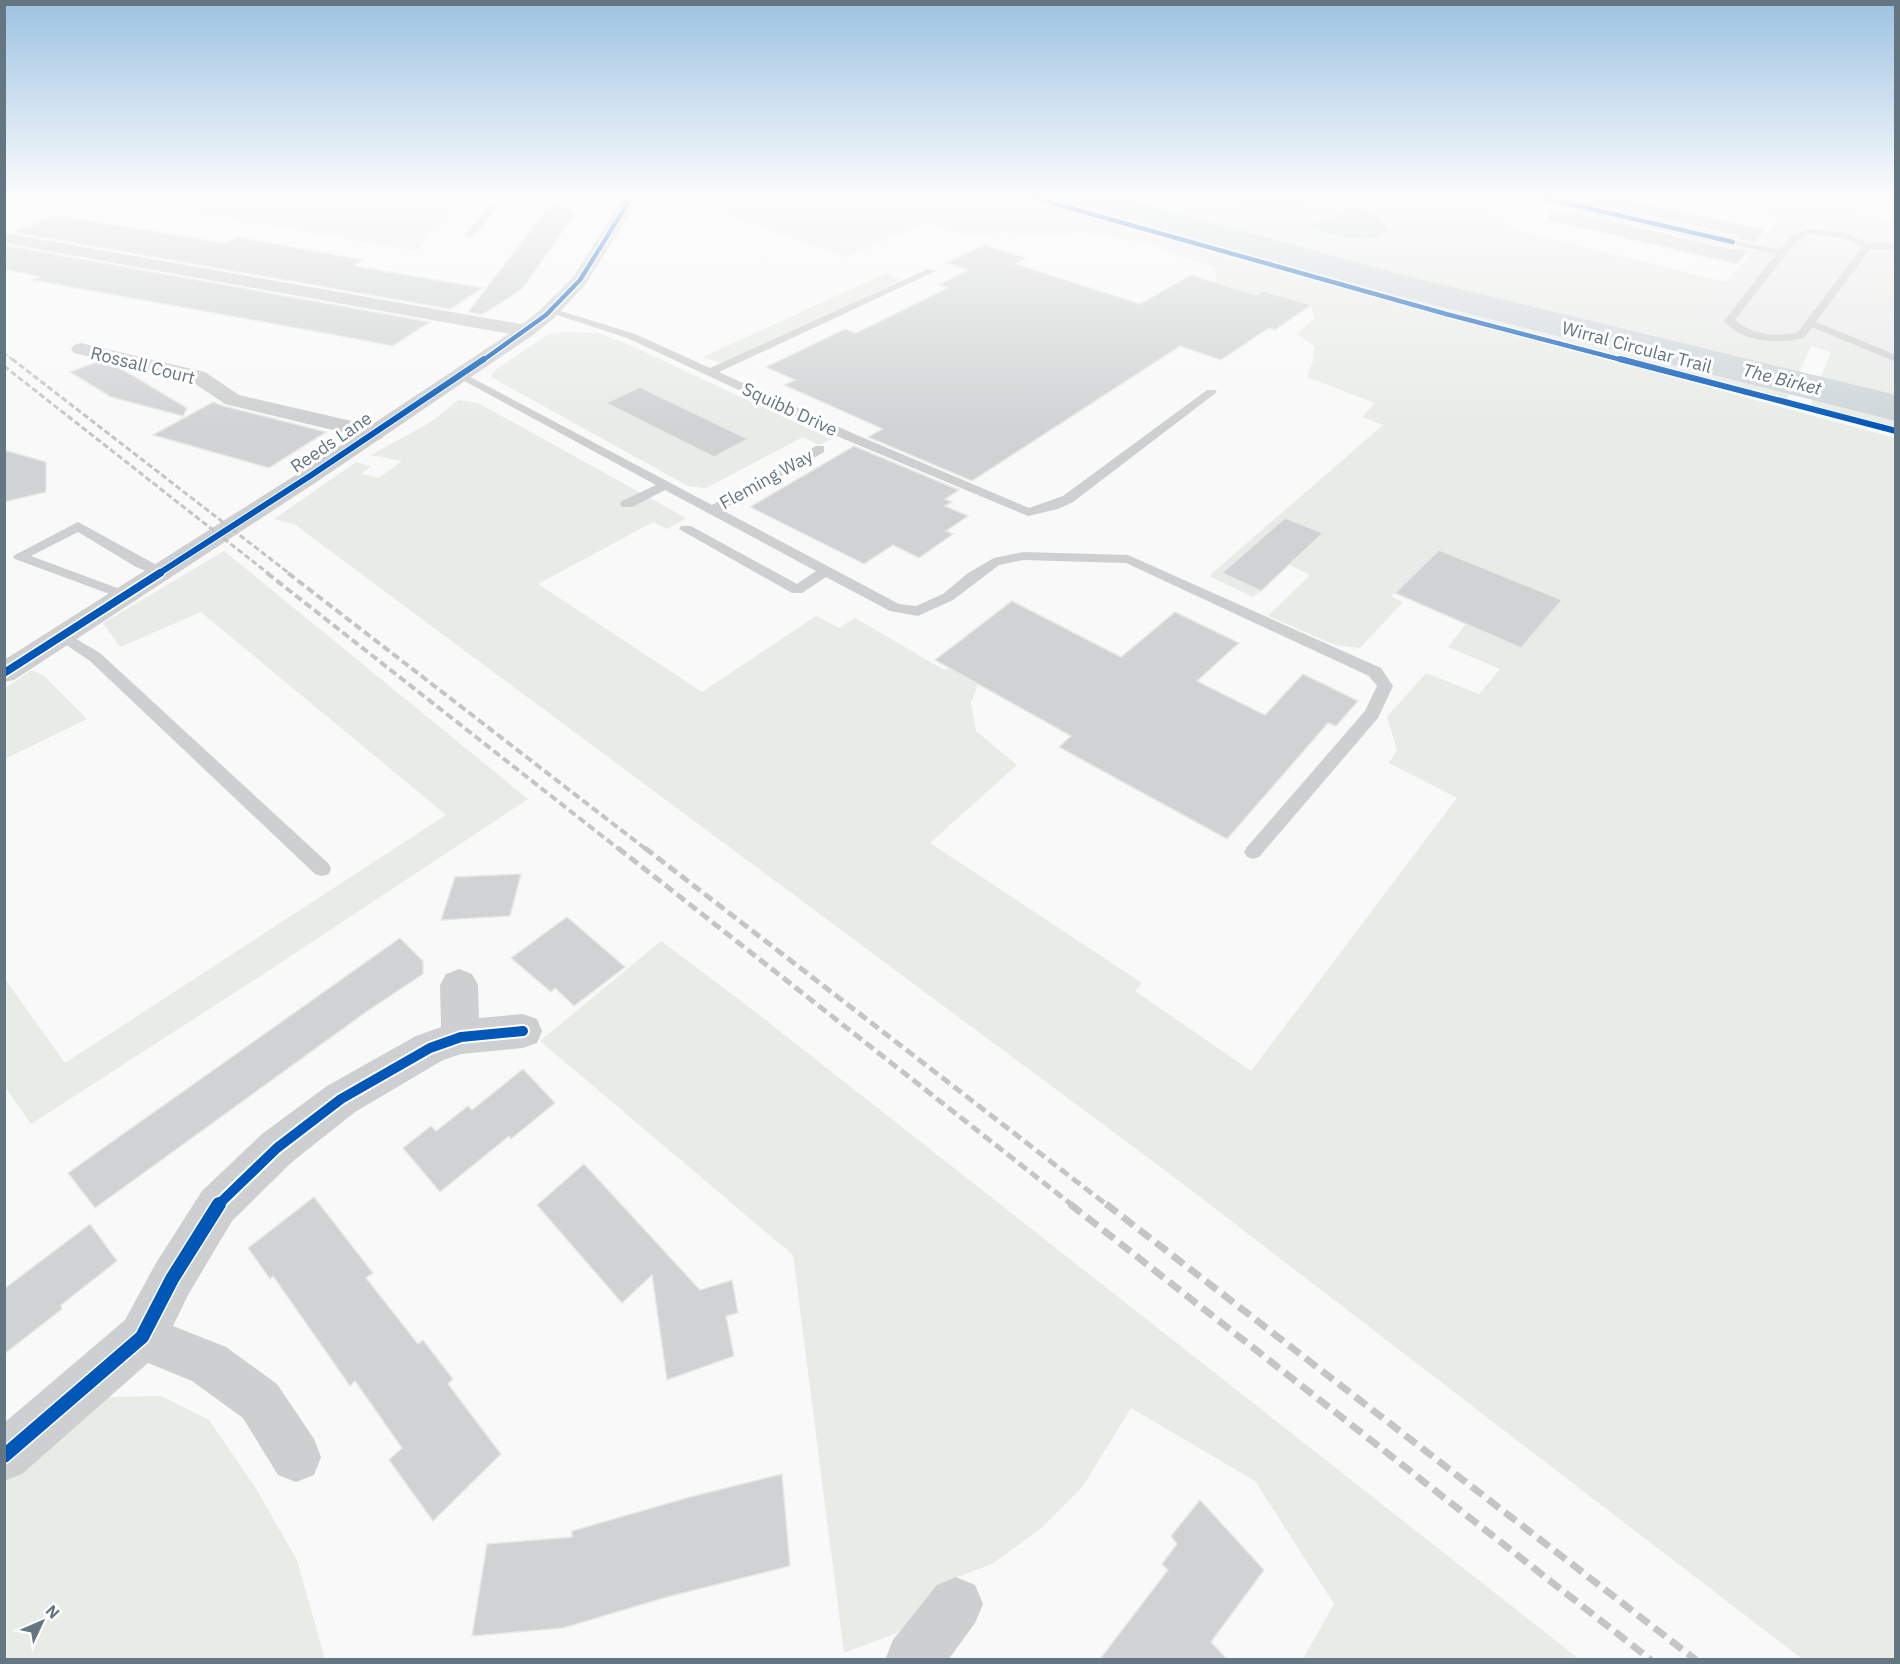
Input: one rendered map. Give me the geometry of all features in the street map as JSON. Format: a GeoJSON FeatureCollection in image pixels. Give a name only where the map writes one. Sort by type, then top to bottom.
{"type":"FeatureCollection","features":[{"type":"Feature","properties":{"kind":"street"},"geometry":{"type":"LineString","coordinates":[[199,273],[526,331]]}},
{"type":"Feature","properties":{"kind":"street","name":"Reeds Lane"},"geometry":{"type":"LineString","coordinates":[[4,673],[374,433],[526,331],[550,311],[585,273]]}},
{"type":"Feature","properties":{"kind":"street","name":"Rossall Court"},"geometry":{"type":"LineString","coordinates":[[81,349],[198,376],[232,400],[374,433]]}},
{"type":"Feature","properties":{"kind":"street"},"geometry":{"type":"LineString","coordinates":[[459,986],[461,1037]]}},
{"type":"Feature","properties":{"kind":"street"},"geometry":{"type":"LineString","coordinates":[[4,1456],[142,1337],[172,1279],[217,1206],[277,1148],[341,1100],[430,1048],[461,1037],[523,1031]]}},
{"type":"Feature","properties":{"kind":"street"},"geometry":{"type":"LineString","coordinates":[[142,1337],[208,1364],[260,1401],[296,1457]]}},
{"type":"Feature","properties":{"kind":"street"},"geometry":{"type":"LineString","coordinates":[[913,1659],[956,1604]]}},
{"type":"Feature","properties":{"kind":"lane"},"geometry":{"type":"LineString","coordinates":[[711,372],[927,273]]}},
{"type":"Feature","properties":{"kind":"lane"},"geometry":{"type":"LineString","coordinates":[[1767,273],[1729,321],[1749,334],[1787,339],[1800,336],[1848,273]]}},
{"type":"Feature","properties":{"kind":"lane","name":"Squibb Drive"},"geometry":{"type":"LineString","coordinates":[[550,311],[632,336],[848,436],[1028,512],[1053,506],[1068,499],[1211,393]]}},
{"type":"Feature","properties":{"kind":"lane"},"geometry":{"type":"LineString","coordinates":[[1810,323],[1896,359]]}},
{"type":"Feature","properties":{"kind":"lane"},"geometry":{"type":"LineString","coordinates":[[461,375],[665,485],[699,521],[797,590],[826,571]]}},
{"type":"Feature","properties":{"kind":"lane","name":"Fleming Way"},"geometry":{"type":"LineString","coordinates":[[699,521],[820,449]]}},
{"type":"Feature","properties":{"kind":"lane"},"geometry":{"type":"LineString","coordinates":[[627,504],[665,485]]}},
{"type":"Feature","properties":{"kind":"lane"},"geometry":{"type":"LineString","coordinates":[[699,521],[826,571],[895,608],[918,611],[948,597],[994,562],[1023,556],[1128,559],[1375,672],[1385,686],[1372,714],[1253,852]]}},
{"type":"Feature","properties":{"kind":"lane"},"geometry":{"type":"LineString","coordinates":[[123,595],[20,556],[78,526],[141,564],[159,572]]}},
{"type":"Feature","properties":{"kind":"lane"},"geometry":{"type":"LineString","coordinates":[[61,635],[94,657],[322,869]]}},
{"type":"Feature","properties":{"kind":"shaded area"},"geometry":{"type":"Polygon","coordinates":[[[886,273],[902,279],[721,363],[703,357],[886,273]]]}},
{"type":"Feature","properties":{"kind":"shaded area"},"geometry":{"type":"Polygon","coordinates":[[[1216,273],[1288,273],[1895,438],[1895,1659],[1802,1659],[1174,1177],[294,524],[274,519],[356,462],[371,466],[361,474],[379,478],[402,461],[371,455],[431,422],[458,400],[478,403],[686,518],[667,529],[653,522],[538,584],[702,692],[816,616],[839,628],[855,618],[944,670],[949,668],[978,684],[971,703],[976,731],[1017,765],[930,843],[1142,983],[1135,991],[1251,1071],[1457,798],[1389,763],[1397,750],[1387,717],[1426,673],[1479,694],[1500,669],[1448,647],[1466,624],[1561,600],[1439,550],[1391,596],[1403,602],[1360,648],[1335,645],[1268,616],[1310,575],[1290,565],[1323,534],[1285,518],[1222,573],[1261,591],[1253,597],[1209,576],[1383,425],[1362,417],[1375,403],[1307,377],[1313,361],[1314,346],[1297,334],[1314,319],[1311,305],[1263,291],[1257,295],[1217,282],[1216,273]]]}},
{"type":"Feature","properties":{"kind":"shaded area"},"geometry":{"type":"Polygon","coordinates":[[[1299,273],[1688,273],[1726,282],[1699,318],[1719,333],[1731,332],[1749,340],[1811,346],[1785,404],[1299,273]]]}},
{"type":"Feature","properties":{"kind":"shaded area"},"geometry":{"type":"Polygon","coordinates":[[[1734,273],[1895,273],[1895,378],[1811,346],[1748,344],[1723,338],[1695,317],[1734,273]]]}},
{"type":"Feature","properties":{"kind":"shaded area"},"geometry":{"type":"Polygon","coordinates":[[[1882,273],[1894,273],[1895,301],[1866,294],[1882,273]]]}},
{"type":"Feature","properties":{"kind":"shaded area"},"geometry":{"type":"Polygon","coordinates":[[[566,332],[598,333],[623,342],[831,439],[819,445],[803,437],[706,488],[688,486],[491,377],[495,370],[547,335],[566,332]]]}},
{"type":"Feature","properties":{"kind":"shaded area"},"geometry":{"type":"Polygon","coordinates":[[[1836,339],[1860,347],[1849,352],[1895,371],[1895,431],[1808,410],[1836,339]]]}},
{"type":"Feature","properties":{"kind":"shaded area"},"geometry":{"type":"Polygon","coordinates":[[[224,551],[528,799],[31,1124],[5,1087],[5,979],[65,1063],[446,815],[201,612],[120,647],[103,623],[224,551]]]}},
{"type":"Feature","properties":{"kind":"shaded area"},"geometry":{"type":"Polygon","coordinates":[[[32,670],[44,676],[87,719],[5,759],[5,688],[32,670]]]}},
{"type":"Feature","properties":{"kind":"shaded area"},"geometry":{"type":"Polygon","coordinates":[[[661,941],[754,1011],[1579,1659],[1303,1659],[1334,1604],[1255,1481],[1131,1408],[1083,1486],[1040,1529],[992,1564],[952,1579],[897,1633],[844,1653],[793,1255],[540,1041],[661,941]]]}},
{"type":"Feature","properties":{"kind":"shaded area"},"geometry":{"type":"Polygon","coordinates":[[[161,1396],[209,1420],[255,1487],[297,1560],[325,1659],[5,1660],[5,1478],[105,1397],[161,1396]]]}},
{"type":"Feature","properties":{"kind":"building"},"geometry":{"type":"Polygon","coordinates":[[[20,273],[157,273],[430,322],[393,346],[32,280],[40,277],[20,273]]]}},
{"type":"Feature","properties":{"kind":"building"},"geometry":{"type":"Polygon","coordinates":[[[243,273],[393,273],[483,288],[450,309],[243,273]]]}},
{"type":"Feature","properties":{"kind":"building"},"geometry":{"type":"Polygon","coordinates":[[[498,273],[534,273],[522,289],[482,315],[468,312],[498,273]]]}},
{"type":"Feature","properties":{"kind":"building"},"geometry":{"type":"Polygon","coordinates":[[[963,273],[1042,273],[1140,304],[1191,275],[1257,295],[1263,291],[1311,305],[1275,330],[1269,328],[1221,360],[1180,346],[972,481],[868,437],[883,429],[784,385],[795,380],[766,367],[845,329],[856,333],[948,288],[938,285],[963,273]]]}},
{"type":"Feature","properties":{"kind":"building"},"geometry":{"type":"Polygon","coordinates":[[[99,361],[115,365],[187,408],[183,416],[111,397],[70,372],[99,361]]]}},
{"type":"Feature","properties":{"kind":"building"},"geometry":{"type":"Polygon","coordinates":[[[640,387],[748,439],[714,457],[606,403],[640,387]]]}},
{"type":"Feature","properties":{"kind":"building"},"geometry":{"type":"Polygon","coordinates":[[[213,402],[326,432],[269,468],[153,435],[213,402]]]}},
{"type":"Feature","properties":{"kind":"building"},"geometry":{"type":"Polygon","coordinates":[[[854,446],[959,490],[945,499],[952,502],[945,506],[968,516],[946,531],[953,534],[919,558],[893,545],[864,564],[750,507],[854,446]]]}},
{"type":"Feature","properties":{"kind":"building"},"geometry":{"type":"Polygon","coordinates":[[[4,450],[46,462],[46,492],[4,502],[4,450]]]}},
{"type":"Feature","properties":{"kind":"building"},"geometry":{"type":"Polygon","coordinates":[[[1285,518],[1323,533],[1261,591],[1222,573],[1285,518]]]}},
{"type":"Feature","properties":{"kind":"building"},"geometry":{"type":"Polygon","coordinates":[[[1439,550],[1562,600],[1521,648],[1395,593],[1439,550]]]}},
{"type":"Feature","properties":{"kind":"building"},"geometry":{"type":"Polygon","coordinates":[[[1012,601],[1121,657],[1175,612],[1239,643],[1197,681],[1265,715],[1303,674],[1358,701],[1336,726],[1328,723],[1227,839],[1059,747],[1071,736],[935,660],[1012,601]]]}},
{"type":"Feature","properties":{"kind":"building"},"geometry":{"type":"Polygon","coordinates":[[[521,874],[510,916],[441,920],[455,877],[521,874]]]}},
{"type":"Feature","properties":{"kind":"building"},"geometry":{"type":"Polygon","coordinates":[[[567,917],[625,967],[574,1006],[555,988],[551,992],[511,958],[567,917]]]}},
{"type":"Feature","properties":{"kind":"building"},"geometry":{"type":"Polygon","coordinates":[[[400,938],[423,961],[423,974],[366,1012],[95,1208],[68,1173],[400,938]]]}},
{"type":"Feature","properties":{"kind":"building"},"geometry":{"type":"Polygon","coordinates":[[[523,1069],[555,1103],[511,1139],[509,1136],[440,1192],[403,1148],[431,1126],[436,1131],[468,1106],[472,1110],[523,1069]]]}},
{"type":"Feature","properties":{"kind":"building"},"geometry":{"type":"Polygon","coordinates":[[[584,1164],[700,1290],[732,1280],[738,1313],[726,1316],[734,1356],[667,1380],[652,1275],[622,1303],[537,1205],[584,1164]]]}},
{"type":"Feature","properties":{"kind":"building"},"geometry":{"type":"Polygon","coordinates":[[[314,1197],[373,1273],[366,1278],[418,1344],[423,1340],[453,1379],[448,1384],[501,1454],[433,1521],[389,1460],[402,1448],[355,1381],[350,1386],[273,1276],[270,1279],[248,1248],[314,1197]]]}},
{"type":"Feature","properties":{"kind":"building"},"geometry":{"type":"Polygon","coordinates":[[[90,1224],[117,1261],[61,1305],[62,1309],[4,1354],[4,1289],[90,1224]]]}},
{"type":"Feature","properties":{"kind":"building"},"geometry":{"type":"Polygon","coordinates":[[[782,1474],[790,1566],[667,1597],[563,1628],[472,1636],[487,1544],[572,1537],[572,1531],[690,1497],[782,1474]]]}},
{"type":"Feature","properties":{"kind":"building"},"geometry":{"type":"Polygon","coordinates":[[[1200,1500],[1264,1570],[1211,1642],[1227,1659],[1100,1659],[1168,1570],[1162,1564],[1177,1544],[1171,1536],[1200,1500]]]}},
{"type":"Feature","properties":{"kind":"waterway","name":"The Birket"},"geometry":{"type":"LineString","coordinates":[[1356,273],[1896,408]]}},
{"type":"Feature","properties":{"kind":"railway"},"geometry":{"type":"LineString","coordinates":[[4,353],[14,361]]}},
{"type":"Feature","properties":{"kind":"railway"},"geometry":{"type":"LineString","coordinates":[[12,359],[290,574]]}},
{"type":"Feature","properties":{"kind":"railway"},"geometry":{"type":"LineString","coordinates":[[4,366],[269,574]]}},
{"type":"Feature","properties":{"kind":"railway"},"geometry":{"type":"LineString","coordinates":[[267,573],[620,850]]}},
{"type":"Feature","properties":{"kind":"railway"},"geometry":{"type":"LineString","coordinates":[[288,573],[647,850]]}},
{"type":"Feature","properties":{"kind":"railway"},"geometry":{"type":"LineString","coordinates":[[618,848],[1072,1205]]}},
{"type":"Feature","properties":{"kind":"railway"},"geometry":{"type":"LineString","coordinates":[[645,848],[1107,1205]]}},
{"type":"Feature","properties":{"kind":"railway"},"geometry":{"type":"LineString","coordinates":[[1070,1204],[1651,1660]]}},
{"type":"Feature","properties":{"kind":"railway"},"geometry":{"type":"LineString","coordinates":[[1106,1204],[1696,1660]]}},
{"type":"Feature","properties":{"kind":"cycle path"},"geometry":{"type":"LineString","coordinates":[[4,673],[310,476],[526,331],[546,315],[585,273]]}},
{"type":"Feature","properties":{"kind":"cycle path","name":"Wirral Circular Trail"},"geometry":{"type":"LineString","coordinates":[[1299,273],[1446,314],[1896,431]]}},
{"type":"Feature","properties":{"kind":"cycle path"},"geometry":{"type":"LineString","coordinates":[[4,1456],[142,1337],[172,1279],[217,1206],[277,1148],[341,1099],[430,1048],[461,1037],[523,1031]]}}]}
